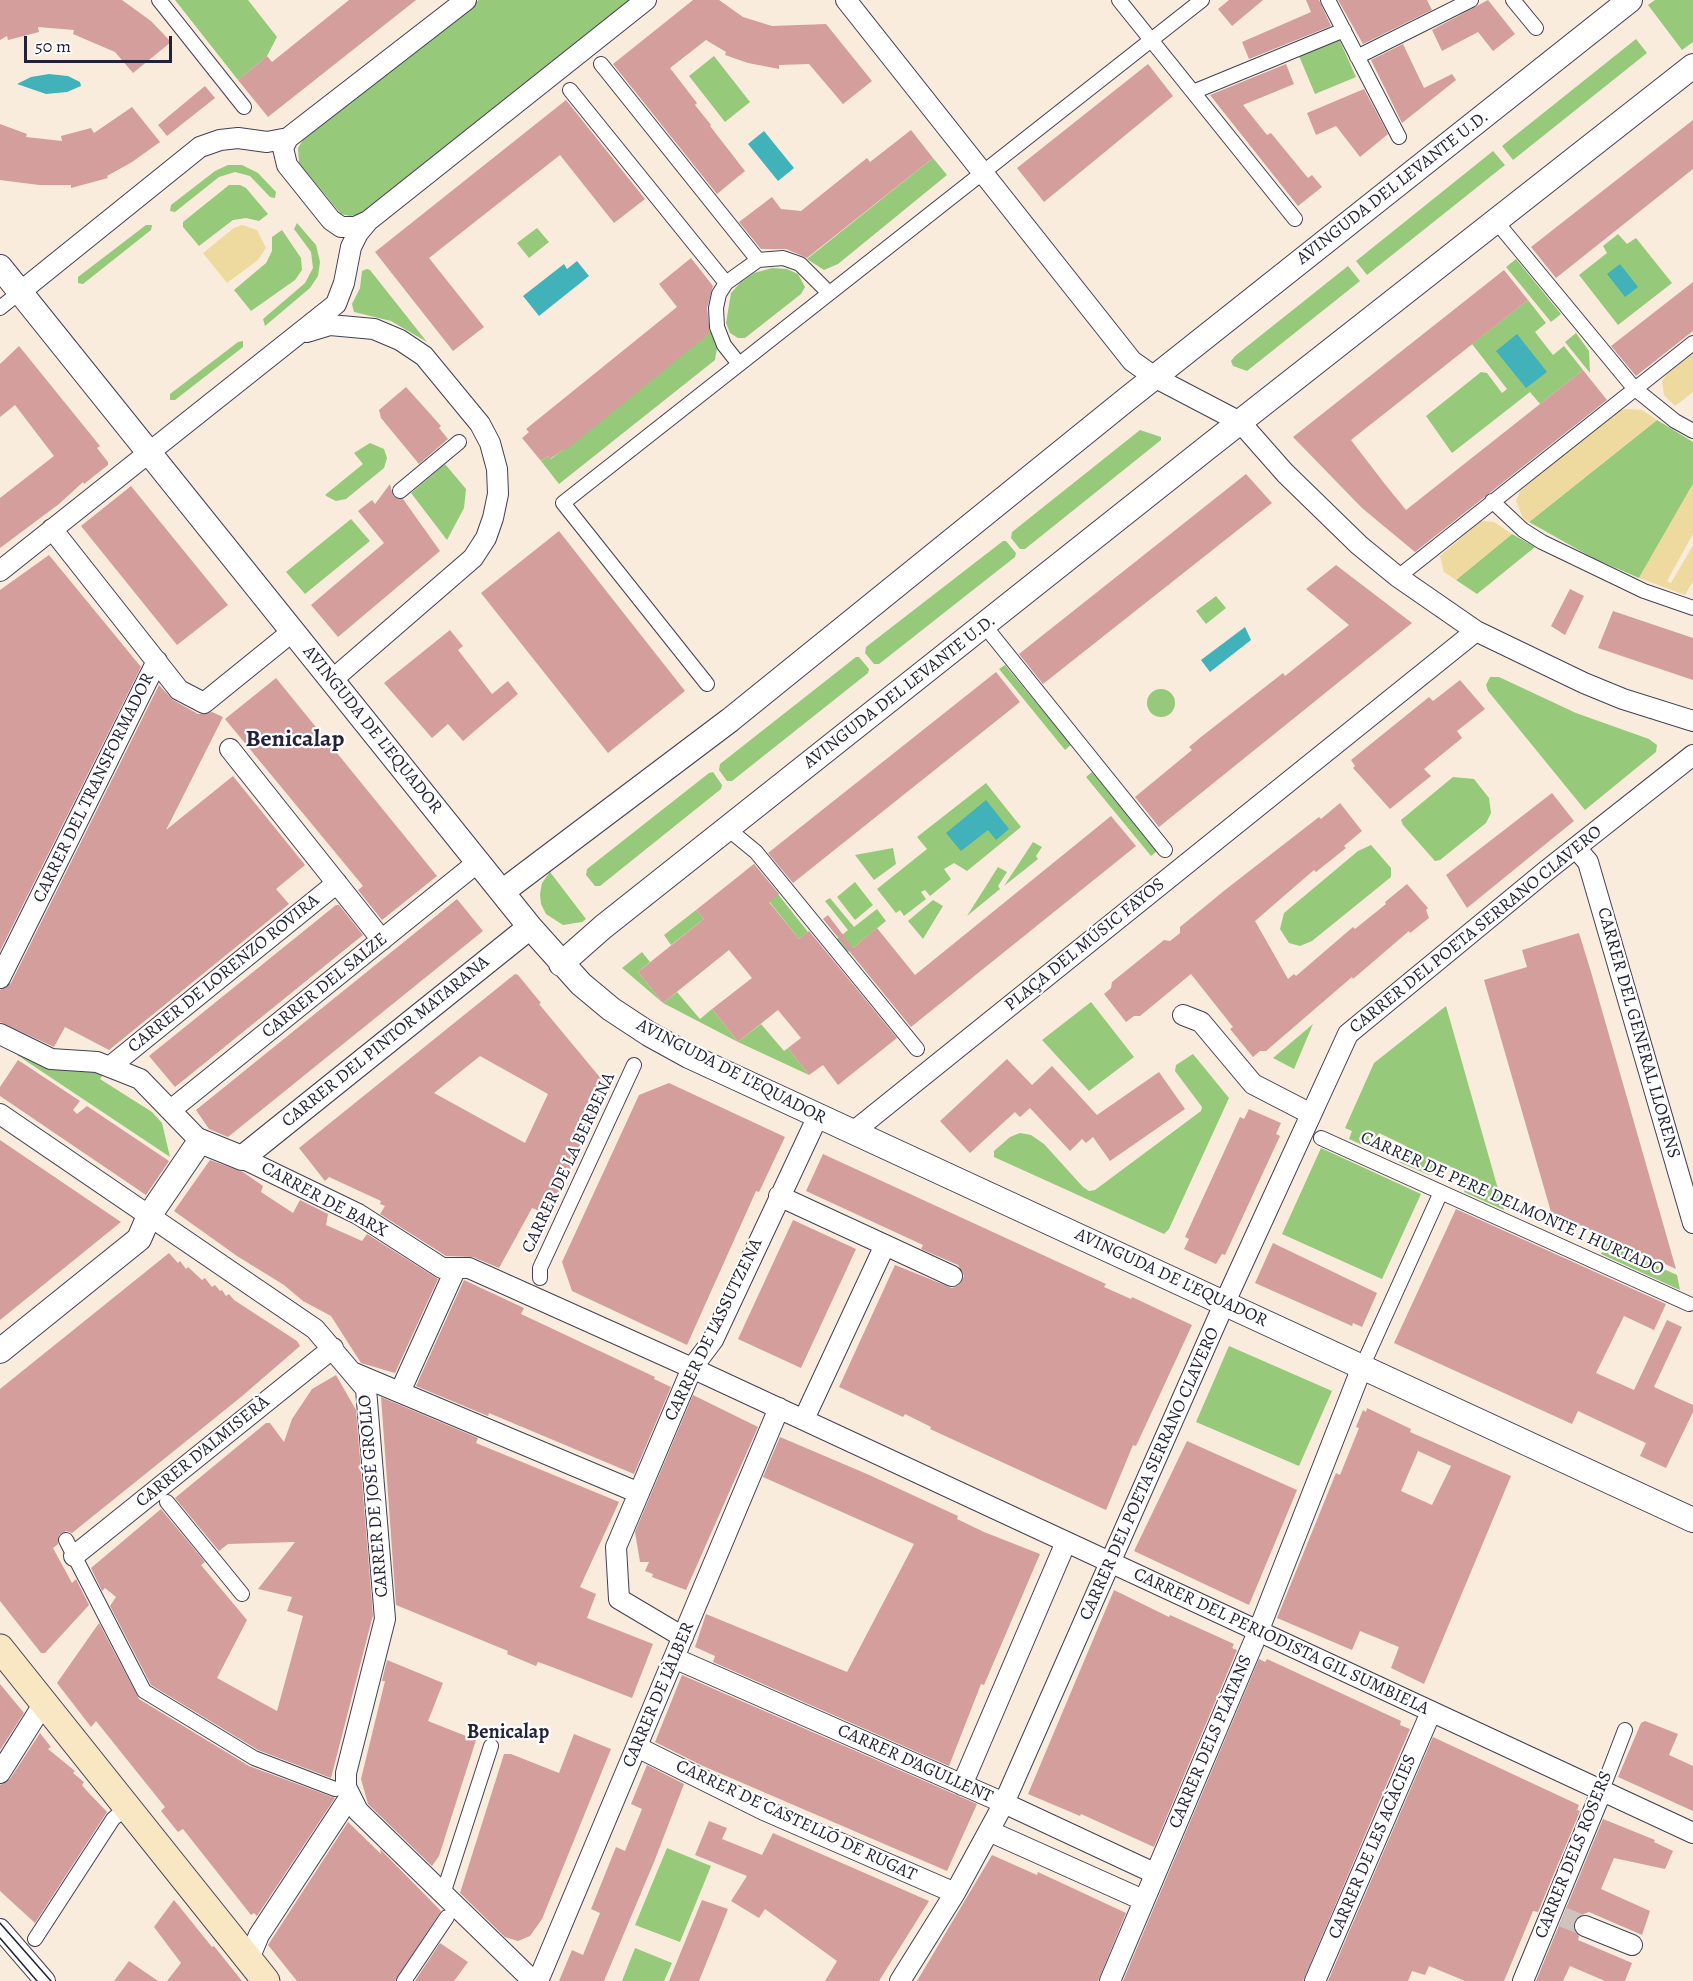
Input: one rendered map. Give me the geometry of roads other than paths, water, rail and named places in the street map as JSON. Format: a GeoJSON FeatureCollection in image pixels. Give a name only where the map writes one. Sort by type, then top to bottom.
{"type":"FeatureCollection","features":[{"type":"Feature","properties":{"kind":"main road"},"geometry":{"type":"LineString","coordinates":[[0,1648],[259,1972]]}},
{"type":"Feature","properties":{"kind":"street"},"geometry":{"type":"LineString","coordinates":[[159,0],[244,106]]}},
{"type":"Feature","properties":{"kind":"street"},"geometry":{"type":"LineString","coordinates":[[368,221],[355,227],[341,227],[331,220],[287,165],[283,148],[288,138],[466,0]]}},
{"type":"Feature","properties":{"kind":"street"},"geometry":{"type":"LineString","coordinates":[[0,570],[336,304],[345,283],[351,247],[358,233],[368,221],[646,0]]}},
{"type":"Feature","properties":{"kind":"street"},"geometry":{"type":"LineString","coordinates":[[846,0],[1132,361],[1156,378],[1240,422],[1256,443],[1322,511],[1359,545],[1398,577],[1476,631],[1584,683],[1623,699],[1693,721]]}},
{"type":"Feature","properties":{"kind":"street"},"geometry":{"type":"LineString","coordinates":[[1119,0],[1295,219]]}},
{"type":"Feature","properties":{"kind":"street"},"geometry":{"type":"LineString","coordinates":[[707,684],[563,503],[1202,0]]}},
{"type":"Feature","properties":{"kind":"street"},"geometry":{"type":"LineString","coordinates":[[1328,0],[1399,137]]}},
{"type":"Feature","properties":{"kind":"street"},"geometry":{"type":"LineString","coordinates":[[1357,57],[1471,0]]}},
{"type":"Feature","properties":{"kind":"street"},"geometry":{"type":"LineString","coordinates":[[1513,0],[1536,28]]}},
{"type":"Feature","properties":{"kind":"street","name":"AVINGUDA DEL LEVANTE U.D."},"geometry":{"type":"LineString","coordinates":[[502,892],[730,720],[1630,0]]}},
{"type":"Feature","properties":{"kind":"street"},"geometry":{"type":"LineString","coordinates":[[1193,92],[1344,30]]}},
{"type":"Feature","properties":{"kind":"street"},"geometry":{"type":"LineString","coordinates":[[601,64],[758,260]]}},
{"type":"Feature","properties":{"kind":"street","name":"AVINGUDA DEL LEVANTE U.D."},"geometry":{"type":"LineString","coordinates":[[561,964],[984,625],[1693,66]]}},
{"type":"Feature","properties":{"kind":"street"},"geometry":{"type":"LineString","coordinates":[[570,90],[726,283]]}},
{"type":"Feature","properties":{"kind":"street"},"geometry":{"type":"LineString","coordinates":[[0,308],[200,147],[219,140],[238,138],[267,142],[288,138]]}},
{"type":"Feature","properties":{"kind":"street"},"geometry":{"type":"LineString","coordinates":[[1495,220],[1634,388],[1675,421],[1693,431]]}},
{"type":"Feature","properties":{"kind":"street"},"geometry":{"type":"LineString","coordinates":[[739,364],[724,345],[717,327],[716,308],[719,294],[726,283],[758,260],[783,258],[800,264],[829,293]]}},
{"type":"Feature","properties":{"kind":"street","name":"AVINGUDA DE L'EQUADOR"},"geometry":{"type":"LineString","coordinates":[[0,267],[530,927],[561,964],[594,996],[648,1034],[818,1116],[1225,1302],[1693,1521]]}},
{"type":"Feature","properties":{"kind":"street"},"geometry":{"type":"LineString","coordinates":[[296,336],[316,328],[344,326],[374,329],[400,340],[424,356],[480,424],[490,443],[497,469],[498,494],[486,538],[458,573],[332,680]]}},
{"type":"Feature","properties":{"kind":"street"},"geometry":{"type":"LineString","coordinates":[[1398,577],[1693,343]]}},
{"type":"Feature","properties":{"kind":"street"},"geometry":{"type":"LineString","coordinates":[[400,491],[459,442]]}},
{"type":"Feature","properties":{"kind":"street"},"geometry":{"type":"LineString","coordinates":[[1492,501],[1523,530],[1542,542],[1644,591],[1693,608]]}},
{"type":"Feature","properties":{"kind":"street"},"geometry":{"type":"LineString","coordinates":[[52,529],[157,661]]}},
{"type":"Feature","properties":{"kind":"street"},"geometry":{"type":"LineString","coordinates":[[984,625],[1165,850]]}},
{"type":"Feature","properties":{"kind":"street","name":"CARRER DEL TRANSFORMADOR"},"geometry":{"type":"LineString","coordinates":[[0,978],[157,661],[179,690],[204,703],[293,631]]}},
{"type":"Feature","properties":{"kind":"street","name":"PLAÇA DEL MÚSIC FAYOS"},"geometry":{"type":"LineString","coordinates":[[853,1132],[1476,631]]}},
{"type":"Feature","properties":{"kind":"street"},"geometry":{"type":"LineString","coordinates":[[230,749],[382,940]]}},
{"type":"Feature","properties":{"kind":"street","name":"CARRER DEL POETA SERRANO CLAVERO"},"geometry":{"type":"LineString","coordinates":[[900,1981],[955,1893],[1004,1803],[1112,1563],[1225,1302],[1343,1043],[1354,1027],[1693,755]]}},
{"type":"Feature","properties":{"kind":"street"},"geometry":{"type":"LineString","coordinates":[[728,829],[756,852],[917,1049]]}},
{"type":"Feature","properties":{"kind":"street","name":"CARRER DEL GENERAL LLORENS"},"geometry":{"type":"LineString","coordinates":[[1576,848],[1588,862],[1693,1223]]}},
{"type":"Feature","properties":{"kind":"street","name":"CARRER DEL SALZE"},"geometry":{"type":"LineString","coordinates":[[172,1109],[478,862]]}},
{"type":"Feature","properties":{"kind":"street","name":"CARRER DE LORENZO ROVIRA"},"geometry":{"type":"LineString","coordinates":[[112,1065],[337,883]]}},
{"type":"Feature","properties":{"kind":"street","name":"CARRER DEL PINTOR MATARANA"},"geometry":{"type":"LineString","coordinates":[[242,1158],[530,927]]}},
{"type":"Feature","properties":{"kind":"street"},"geometry":{"type":"LineString","coordinates":[[1183,1015],[1201,1022],[1253,1084],[1311,1113]]}},
{"type":"Feature","properties":{"kind":"street","name":"CARRER DE BARX"},"geometry":{"type":"LineString","coordinates":[[0,1034],[51,1059],[112,1065],[140,1079],[200,1140],[358,1214],[442,1268],[469,1268],[692,1368]]}},
{"type":"Feature","properties":{"kind":"street","name":"CARRER DE LA BERBENA"},"geometry":{"type":"LineString","coordinates":[[540,1278],[540,1268],[634,1065]]}},
{"type":"Feature","properties":{"kind":"street","name":"CARRER DE JOSÉ GROLLO"},"geometry":{"type":"LineString","coordinates":[[0,1114],[315,1329],[354,1373],[368,1396],[384,1619],[346,1773],[348,1792]]}},
{"type":"Feature","properties":{"kind":"street","name":"CARRER DE L'ASSUTZENA"},"geometry":{"type":"LineString","coordinates":[[683,1637],[619,1599],[616,1547],[692,1368],[712,1340],[818,1116]]}},
{"type":"Feature","properties":{"kind":"street","name":"CARRER DE PERE DELMONTE I HURTADO"},"geometry":{"type":"LineString","coordinates":[[1321,1138],[1689,1304]]}},
{"type":"Feature","properties":{"kind":"street"},"geometry":{"type":"LineString","coordinates":[[0,1351],[139,1239],[149,1216],[200,1140]]}},
{"type":"Feature","properties":{"kind":"street"},"geometry":{"type":"LineString","coordinates":[[1362,1367],[1441,1192]]}},
{"type":"Feature","properties":{"kind":"street"},"geometry":{"type":"LineString","coordinates":[[779,1196],[952,1276]]}},
{"type":"Feature","properties":{"kind":"street"},"geometry":{"type":"LineString","coordinates":[[804,1419],[885,1245]]}},
{"type":"Feature","properties":{"kind":"street"},"geometry":{"type":"LineString","coordinates":[[400,1392],[456,1268]]}},
{"type":"Feature","properties":{"kind":"street","name":"CARRER D'ALMISERÀ"},"geometry":{"type":"LineString","coordinates":[[70,1548],[333,1348]]}},
{"type":"Feature","properties":{"kind":"street","name":"CARRER DELS PLÀTANS"},"geometry":{"type":"LineString","coordinates":[[1110,1981],[1258,1632],[1362,1367]]}},
{"type":"Feature","properties":{"kind":"street","name":"CARRER DEL PERIODISTA GIL SUMBIELA"},"geometry":{"type":"LineString","coordinates":[[692,1368],[1693,1833]]}},
{"type":"Feature","properties":{"kind":"street"},"geometry":{"type":"LineString","coordinates":[[354,1373],[639,1493]]}},
{"type":"Feature","properties":{"kind":"street","name":"CARRER DE L'ÀLBER"},"geometry":{"type":"LineString","coordinates":[[538,1981],[779,1408]]}},
{"type":"Feature","properties":{"kind":"street"},"geometry":{"type":"LineString","coordinates":[[167,1502],[242,1594]]}},
{"type":"Feature","properties":{"kind":"street"},"geometry":{"type":"LineString","coordinates":[[962,1785],[1065,1542]]}},
{"type":"Feature","properties":{"kind":"street"},"geometry":{"type":"LineString","coordinates":[[70,1548],[144,1691],[254,1758],[348,1792],[358,1811],[533,1981]]}},
{"type":"Feature","properties":{"kind":"street","name":"CARRER D'AGULLENT"},"geometry":{"type":"LineString","coordinates":[[674,1658],[1004,1803],[1154,1873]]}},
{"type":"Feature","properties":{"kind":"street"},"geometry":{"type":"LineString","coordinates":[[0,1773],[44,1703]]}},
{"type":"Feature","properties":{"kind":"street","name":"CARRER DE LES ACÀCIES"},"geometry":{"type":"LineString","coordinates":[[1316,1981],[1431,1712]]}},
{"type":"Feature","properties":{"kind":"street","name":"CARRER DELS ROSERS"},"geometry":{"type":"LineString","coordinates":[[1523,1981],[1557,1915],[1625,1730]]}},
{"type":"Feature","properties":{"kind":"street"},"geometry":{"type":"LineString","coordinates":[[443,1894],[491,1746]]}},
{"type":"Feature","properties":{"kind":"street","name":"CARRER DE CASTELLÓ DE RUGAT"},"geometry":{"type":"LineString","coordinates":[[637,1747],[764,1810],[955,1893]]}},
{"type":"Feature","properties":{"kind":"street"},"geometry":{"type":"LineString","coordinates":[[259,1972],[251,1954],[259,1935],[348,1792]]}},
{"type":"Feature","properties":{"kind":"street"},"geometry":{"type":"LineString","coordinates":[[35,1940],[113,1819],[127,1807]]}},
{"type":"Feature","properties":{"kind":"street"},"geometry":{"type":"LineString","coordinates":[[989,1831],[1143,1900]]}},
{"type":"Feature","properties":{"kind":"street"},"geometry":{"type":"LineString","coordinates":[[404,1981],[447,1917]]}},
{"type":"Feature","properties":{"kind":"street"},"geometry":{"type":"LineString","coordinates":[[1585,1926],[1632,1945]]}},
{"type":"Feature","properties":{"kind":"street"},"geometry":{"type":"LineString","coordinates":[[0,1929],[45,1981]]}},
{"type":"Feature","properties":{"kind":"water"},"geometry":{"type":"Polygon","coordinates":[[[49,74],[68,76],[80,82],[81,86],[67,92],[46,94],[17,84],[31,77],[49,74]]]}},
{"type":"Feature","properties":{"kind":"water"},"geometry":{"type":"Polygon","coordinates":[[[764,131],[794,168],[778,181],[748,144],[764,131]]]}},
{"type":"Feature","properties":{"kind":"water"},"geometry":{"type":"Polygon","coordinates":[[[577,261],[589,276],[539,316],[523,296],[564,264],[567,269],[577,261]]]}},
{"type":"Feature","properties":{"kind":"water"},"geometry":{"type":"Polygon","coordinates":[[[1620,264],[1638,287],[1625,297],[1607,274],[1620,264]]]}},
{"type":"Feature","properties":{"kind":"water"},"geometry":{"type":"Polygon","coordinates":[[[1517,334],[1547,372],[1526,388],[1496,351],[1517,334]]]}},
{"type":"Feature","properties":{"kind":"water"},"geometry":{"type":"Polygon","coordinates":[[[1245,627],[1251,640],[1210,672],[1201,660],[1245,627]]]}},
{"type":"Feature","properties":{"kind":"water"},"geometry":{"type":"Polygon","coordinates":[[[986,800],[1009,829],[996,840],[988,830],[961,851],[946,833],[986,800]]]}},
{"type":"Feature","properties":{"kind":"tunnel"},"geometry":{"type":"LineString","coordinates":[[1563,1917],[1585,1926]]}},
{"type":"Feature","properties":{"kind":"tram line"},"geometry":{"type":"LineString","coordinates":[[0,1923],[51,1981]]}},
{"type":"Feature","properties":{"kind":"tram line"},"geometry":{"type":"LineString","coordinates":[[0,1938],[37,1981]]}},
{"type":"Feature","properties":{"kind":"district","name":"Benicalap"},"geometry":{"type":"Point","coordinates":[295,740]}},
{"type":"Feature","properties":{"kind":"district","name":"Benicalap"},"geometry":{"type":"Point","coordinates":[508,1733]}}]}
